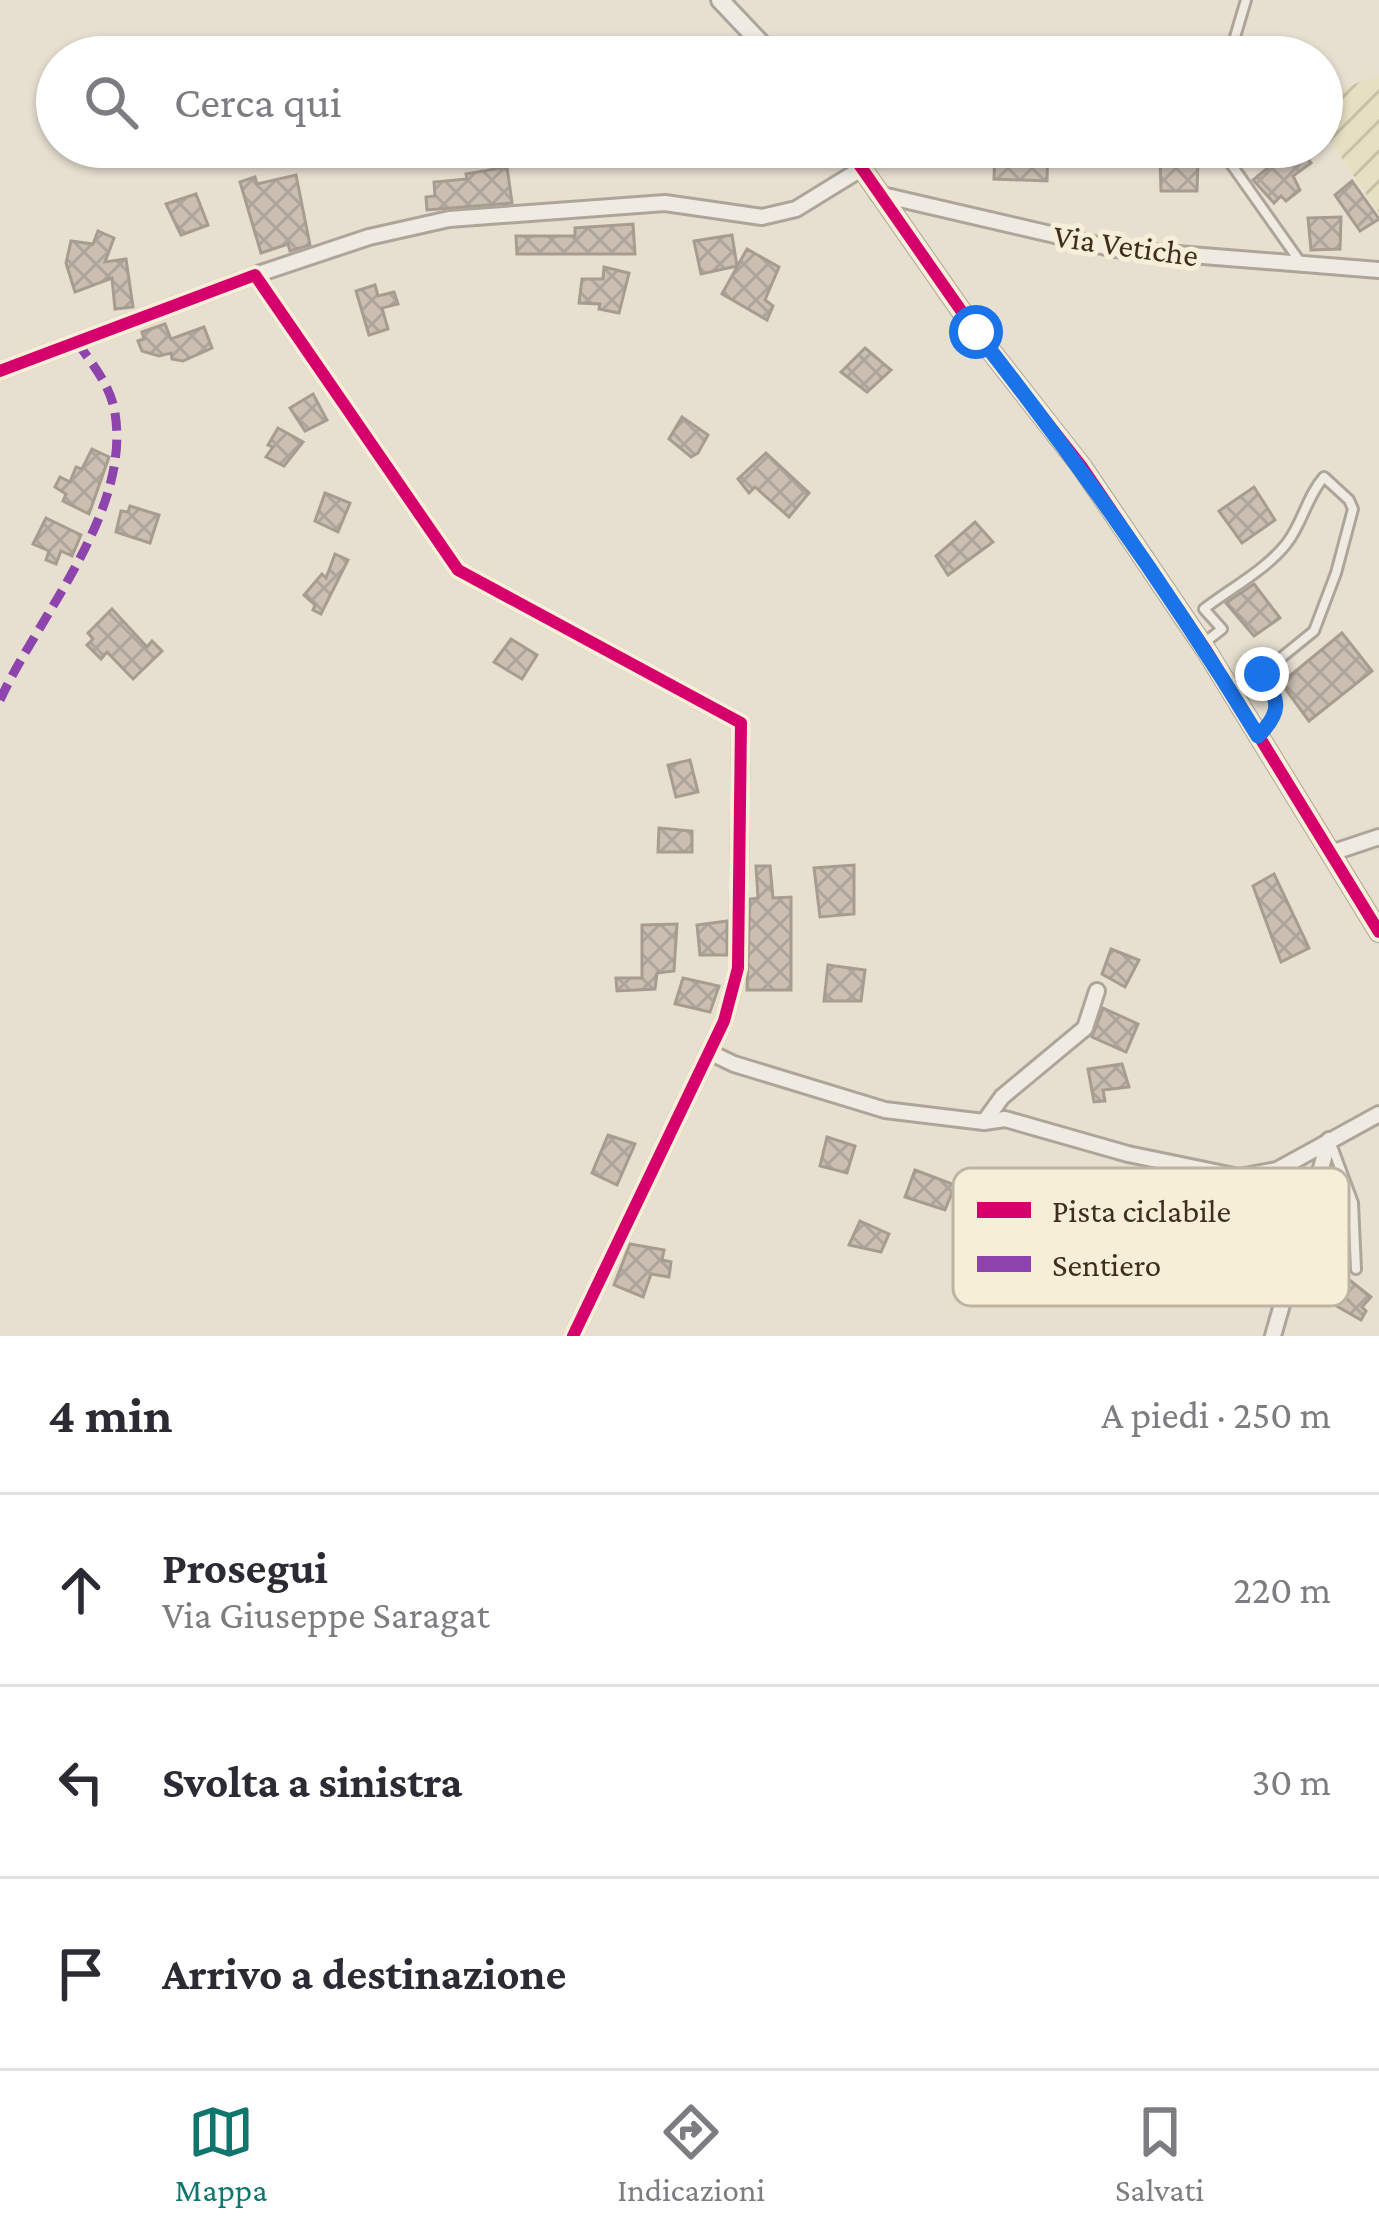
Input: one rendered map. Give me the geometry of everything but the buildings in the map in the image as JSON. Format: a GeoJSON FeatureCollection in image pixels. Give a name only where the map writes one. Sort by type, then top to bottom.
{"type":"FeatureCollection","features":[{"type":"Feature","properties":{"kind":"street"},"geometry":{"type":"LineString","coordinates":[[720,0],[754,36]]}},
{"type":"Feature","properties":{"kind":"street"},"geometry":{"type":"LineString","coordinates":[[0,370],[369,237],[448,219],[664,203],[762,217],[796,208],[861,169],[976,332],[1082,467],[1202,644],[1379,932]]}},
{"type":"Feature","properties":{"kind":"street","name":"Via Vetiche"},"geometry":{"type":"LineString","coordinates":[[878,194],[1115,249],[1379,270]]}},
{"type":"Feature","properties":{"kind":"street"},"geometry":{"type":"LineString","coordinates":[[255,275],[458,570],[741,723],[738,968],[711,1053],[573,1336]]}},
{"type":"Feature","properties":{"kind":"street"},"geometry":{"type":"LineString","coordinates":[[1331,853],[1379,837]]}},
{"type":"Feature","properties":{"kind":"street"},"geometry":{"type":"LineString","coordinates":[[984,1122],[1002,1097],[1085,1028],[1097,992]]}},
{"type":"Feature","properties":{"kind":"street"},"geometry":{"type":"LineString","coordinates":[[711,1053],[885,1110],[984,1122],[1005,1119],[1128,1154],[1198,1168]]}},
{"type":"Feature","properties":{"kind":"street"},"geometry":{"type":"LineString","coordinates":[[1280,1168],[1379,1114]]}},
{"type":"Feature","properties":{"kind":"street"},"geometry":{"type":"LineString","coordinates":[[1321,1168],[1329,1140]]}},
{"type":"Feature","properties":{"kind":"street"},"geometry":{"type":"LineString","coordinates":[[1274,1336],[1282,1306]]}},
{"type":"Feature","properties":{"kind":"lane"},"geometry":{"type":"LineString","coordinates":[[1235,36],[1246,0]]}},
{"type":"Feature","properties":{"kind":"lane"},"geometry":{"type":"LineString","coordinates":[[1234,168],[1302,264]]}},
{"type":"Feature","properties":{"kind":"lane"},"geometry":{"type":"LineString","coordinates":[[1202,644],[1222,628],[1204,609],[1273,559],[1324,477],[1353,509],[1347,533],[1314,631],[1262,674],[1274,693],[1276,708],[1274,720],[1258,736]]}},
{"type":"Feature","properties":{"kind":"lane"},"geometry":{"type":"LineString","coordinates":[[1329,1140],[1340,1168]]}},
{"type":"Feature","properties":{"kind":"lane"},"geometry":{"type":"LineString","coordinates":[[1349,1192],[1356,1270]]}},
{"type":"Feature","properties":{"kind":"shaded area"},"geometry":{"type":"Polygon","coordinates":[[[1379,75],[1379,213],[1343,160],[1343,88],[1379,75]]]}},
{"type":"Feature","properties":{"kind":"marked path"},"geometry":{"type":"LineString","coordinates":[[0,700],[78,562],[109,488],[116,450],[113,403],[76,341]]}},
{"type":"Feature","properties":{"kind":"cycle path"},"geometry":{"type":"LineString","coordinates":[[862,168],[976,332],[1082,467],[1206,650],[1379,932]]}},
{"type":"Feature","properties":{"kind":"cycle path"},"geometry":{"type":"LineString","coordinates":[[0,371],[255,275],[458,570],[741,723],[738,968],[724,1021],[573,1336]]}},
{"type":"Feature","properties":{"kind":"route"},"geometry":{"type":"LineString","coordinates":[[976,332],[1082,467],[1258,736],[1274,720],[1276,708],[1274,693],[1262,674]]}}]}
